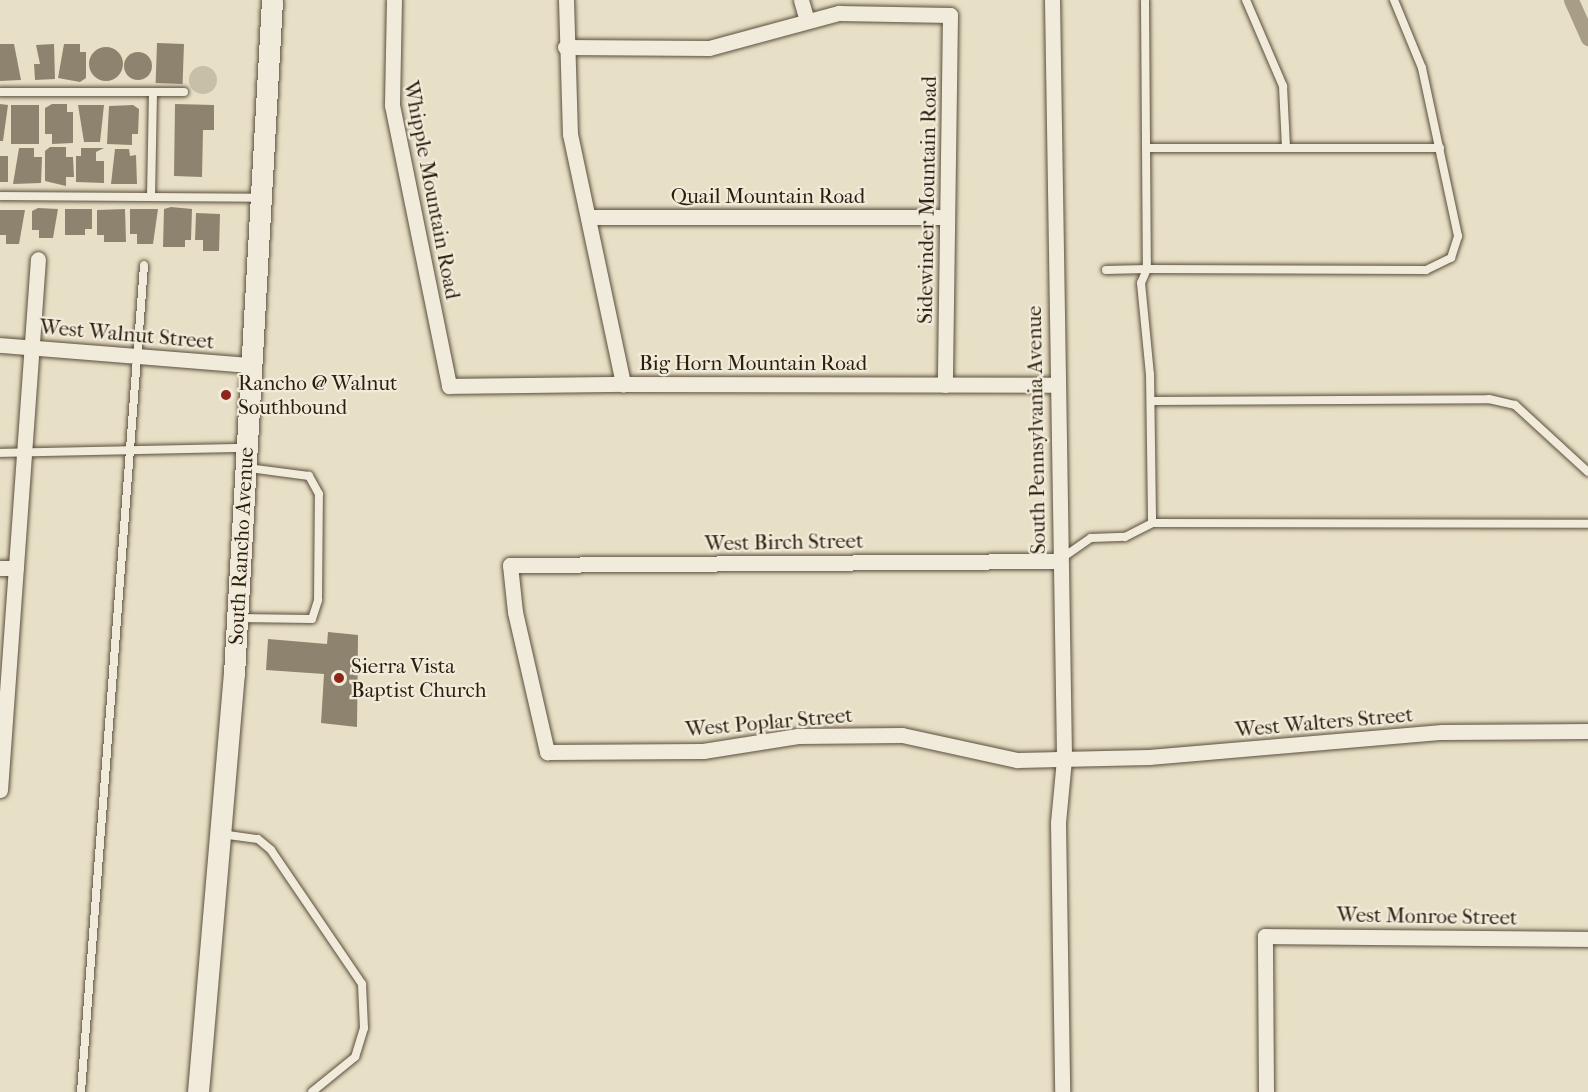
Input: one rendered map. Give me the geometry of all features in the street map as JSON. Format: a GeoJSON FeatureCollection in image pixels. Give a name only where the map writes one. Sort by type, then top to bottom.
{"type":"FeatureCollection","features":[{"type":"Feature","properties":{"kind":"street","name":"South Rancho Avenue"},"geometry":{"type":"LineString","coordinates":[[198,1092],[237,618],[272,0]]}},
{"type":"Feature","properties":{"kind":"street","name":"Whipple Mountain Road"},"geometry":{"type":"LineString","coordinates":[[394,0],[392,105],[448,386],[623,384]]}},
{"type":"Feature","properties":{"kind":"street","name":"Big Horn Mountain Road"},"geometry":{"type":"LineString","coordinates":[[566,0],[565,47],[570,134],[623,384],[1056,386]]}},
{"type":"Feature","properties":{"kind":"street"},"geometry":{"type":"LineString","coordinates":[[565,47],[709,48],[806,18],[801,0]]}},
{"type":"Feature","properties":{"kind":"street","name":"South Pennsylvania Avenue"},"geometry":{"type":"LineString","coordinates":[[1052,0],[1058,561],[1064,759],[1059,859],[1062,1092]]}},
{"type":"Feature","properties":{"kind":"street","name":"Sidewinder Mountain Road"},"geometry":{"type":"LineString","coordinates":[[806,18],[882,11],[950,15],[945,385]]}},
{"type":"Feature","properties":{"kind":"street","name":"Quail Mountain Road"},"geometry":{"type":"LineString","coordinates":[[588,217],[947,217]]}},
{"type":"Feature","properties":{"kind":"street"},"geometry":{"type":"LineString","coordinates":[[0,790],[38,259]]}},
{"type":"Feature","properties":{"kind":"street","name":"West Walnut Street"},"geometry":{"type":"LineString","coordinates":[[0,345],[250,365]]}},
{"type":"Feature","properties":{"kind":"street","name":"West Birch Street"},"geometry":{"type":"LineString","coordinates":[[547,752],[515,612],[510,566],[1058,561]]}},
{"type":"Feature","properties":{"kind":"street"},"geometry":{"type":"LineString","coordinates":[[0,568],[16,568]]}},
{"type":"Feature","properties":{"kind":"street","name":"West Walters Street"},"geometry":{"type":"LineString","coordinates":[[1064,759],[1149,757],[1442,732],[1588,731]]}},
{"type":"Feature","properties":{"kind":"street","name":"West Poplar Street"},"geometry":{"type":"LineString","coordinates":[[547,752],[703,751],[798,736],[902,735],[990,756],[1064,759]]}},
{"type":"Feature","properties":{"kind":"street","name":"West Monroe Street"},"geometry":{"type":"LineString","coordinates":[[1266,1092],[1265,936],[1588,939]]}},
{"type":"Feature","properties":{"kind":"lane"},"geometry":{"type":"LineString","coordinates":[[1145,0],[1147,269],[1142,307],[1151,401],[1152,524]]}},
{"type":"Feature","properties":{"kind":"lane"},"geometry":{"type":"LineString","coordinates":[[1246,0],[1283,86],[1286,148]]}},
{"type":"Feature","properties":{"kind":"lane"},"geometry":{"type":"LineString","coordinates":[[1106,270],[1440,266],[1457,248],[1458,236],[1422,68],[1394,0]]}},
{"type":"Feature","properties":{"kind":"lane"},"geometry":{"type":"LineString","coordinates":[[0,92],[184,92]]}},
{"type":"Feature","properties":{"kind":"lane"},"geometry":{"type":"LineString","coordinates":[[151,197],[153,92]]}},
{"type":"Feature","properties":{"kind":"lane"},"geometry":{"type":"LineString","coordinates":[[1146,148],[1440,148]]}},
{"type":"Feature","properties":{"kind":"lane"},"geometry":{"type":"LineString","coordinates":[[0,196],[261,198]]}},
{"type":"Feature","properties":{"kind":"lane"},"geometry":{"type":"LineString","coordinates":[[81,1092],[144,265]]}},
{"type":"Feature","properties":{"kind":"lane"},"geometry":{"type":"LineString","coordinates":[[1151,401],[1489,399],[1515,405],[1588,472]]}},
{"type":"Feature","properties":{"kind":"lane"},"geometry":{"type":"LineString","coordinates":[[0,453],[131,450],[246,458],[309,476],[323,518],[312,619],[237,618]]}},
{"type":"Feature","properties":{"kind":"lane"},"geometry":{"type":"LineString","coordinates":[[1058,561],[1091,538],[1125,537],[1152,524],[1588,524]]}},
{"type":"Feature","properties":{"kind":"lane"},"geometry":{"type":"LineString","coordinates":[[220,834],[258,839],[271,850],[362,984],[364,1028],[354,1057],[312,1092]]}},
{"type":"Feature","properties":{"kind":"shaded area"},"geometry":{"type":"Polygon","coordinates":[[[203,66],[213,70],[217,80],[213,90],[203,94],[193,90],[189,80],[193,70],[203,66]]]}},
{"type":"Feature","properties":{"kind":"building"},"geometry":{"type":"Polygon","coordinates":[[[157,43],[184,44],[183,84],[156,83],[157,43]]]}},
{"type":"Feature","properties":{"kind":"building"},"geometry":{"type":"Polygon","coordinates":[[[0,44],[14,44],[21,80],[0,81],[0,44]]]}},
{"type":"Feature","properties":{"kind":"building"},"geometry":{"type":"Polygon","coordinates":[[[54,44],[55,79],[35,80],[34,64],[40,64],[36,45],[54,44]]]}},
{"type":"Feature","properties":{"kind":"building"},"geometry":{"type":"Polygon","coordinates":[[[64,44],[80,44],[80,52],[86,52],[86,78],[80,82],[58,78],[64,44]]]}},
{"type":"Feature","properties":{"kind":"building"},"geometry":{"type":"Polygon","coordinates":[[[106,47],[118,52],[123,64],[118,76],[106,81],[94,76],[89,64],[94,52],[106,47]]]}},
{"type":"Feature","properties":{"kind":"building"},"geometry":{"type":"Polygon","coordinates":[[[138,52],[148,56],[152,66],[148,76],[138,80],[128,76],[124,66],[128,56],[138,52]]]}},
{"type":"Feature","properties":{"kind":"building"},"geometry":{"type":"Polygon","coordinates":[[[0,104],[8,105],[3,141],[0,141],[0,104]]]}},
{"type":"Feature","properties":{"kind":"building"},"geometry":{"type":"Polygon","coordinates":[[[52,104],[67,104],[67,112],[73,112],[73,143],[52,144],[52,134],[45,134],[45,108],[52,104]]]}},
{"type":"Feature","properties":{"kind":"building"},"geometry":{"type":"Polygon","coordinates":[[[175,104],[214,105],[214,130],[203,130],[202,177],[174,176],[175,104]]]}},
{"type":"Feature","properties":{"kind":"building"},"geometry":{"type":"Polygon","coordinates":[[[11,105],[39,105],[39,144],[11,144],[11,105]]]}},
{"type":"Feature","properties":{"kind":"building"},"geometry":{"type":"Polygon","coordinates":[[[78,105],[104,105],[100,142],[84,142],[78,105]]]}},
{"type":"Feature","properties":{"kind":"building"},"geometry":{"type":"Polygon","coordinates":[[[133,105],[139,109],[138,134],[132,134],[132,145],[107,144],[109,106],[133,105]]]}},
{"type":"Feature","properties":{"kind":"building"},"geometry":{"type":"Polygon","coordinates":[[[50,147],[66,147],[66,157],[73,157],[74,177],[66,177],[66,186],[45,181],[45,151],[50,147]]]}},
{"type":"Feature","properties":{"kind":"building"},"geometry":{"type":"Polygon","coordinates":[[[19,148],[34,148],[34,157],[42,157],[41,183],[13,184],[19,148]]]}},
{"type":"Feature","properties":{"kind":"building"},"geometry":{"type":"Polygon","coordinates":[[[81,148],[104,148],[96,152],[96,161],[104,161],[104,183],[76,182],[76,156],[81,156],[81,148]]]}},
{"type":"Feature","properties":{"kind":"building"},"geometry":{"type":"Polygon","coordinates":[[[115,149],[129,149],[130,156],[136,155],[137,184],[111,184],[115,149]]]}},
{"type":"Feature","properties":{"kind":"building"},"geometry":{"type":"Polygon","coordinates":[[[0,156],[8,156],[8,182],[0,182],[0,156]]]}},
{"type":"Feature","properties":{"kind":"building"},"geometry":{"type":"Polygon","coordinates":[[[171,207],[192,209],[191,240],[185,240],[185,247],[163,247],[164,209],[171,207]]]}},
{"type":"Feature","properties":{"kind":"building"},"geometry":{"type":"Polygon","coordinates":[[[38,208],[58,209],[53,238],[39,238],[39,230],[32,230],[32,211],[38,208]]]}},
{"type":"Feature","properties":{"kind":"building"},"geometry":{"type":"Polygon","coordinates":[[[65,209],[92,209],[92,229],[85,229],[85,235],[65,235],[65,209]]]}},
{"type":"Feature","properties":{"kind":"building"},"geometry":{"type":"Polygon","coordinates":[[[125,209],[126,242],[104,242],[104,235],[97,235],[97,210],[125,209]]]}},
{"type":"Feature","properties":{"kind":"building"},"geometry":{"type":"Polygon","coordinates":[[[130,209],[158,209],[153,244],[137,244],[137,234],[130,234],[130,209]]]}},
{"type":"Feature","properties":{"kind":"building"},"geometry":{"type":"Polygon","coordinates":[[[0,210],[25,210],[19,244],[6,244],[6,235],[0,235],[0,210]]]}},
{"type":"Feature","properties":{"kind":"building"},"geometry":{"type":"Polygon","coordinates":[[[196,213],[220,214],[219,251],[203,251],[203,240],[195,240],[196,213]]]}},
{"type":"Feature","properties":{"kind":"building","name":"Sierra Vista Baptist Church"},"geometry":{"type":"Polygon","coordinates":[[[328,632],[358,635],[357,727],[321,723],[324,674],[266,670],[268,639],[327,644],[328,632]]]}},
{"type":"Feature","properties":{"kind":"waterway"},"geometry":{"type":"LineString","coordinates":[[1571,0],[1588,38]]}},
{"type":"Feature","properties":{"kind":"place","name":"Rancho @ Walnut Southbound"},"geometry":{"type":"Point","coordinates":[226,395]}},
{"type":"Feature","properties":{"kind":"place","name":"Sierra Vista Baptist Church"},"geometry":{"type":"Point","coordinates":[339,678]}}]}
